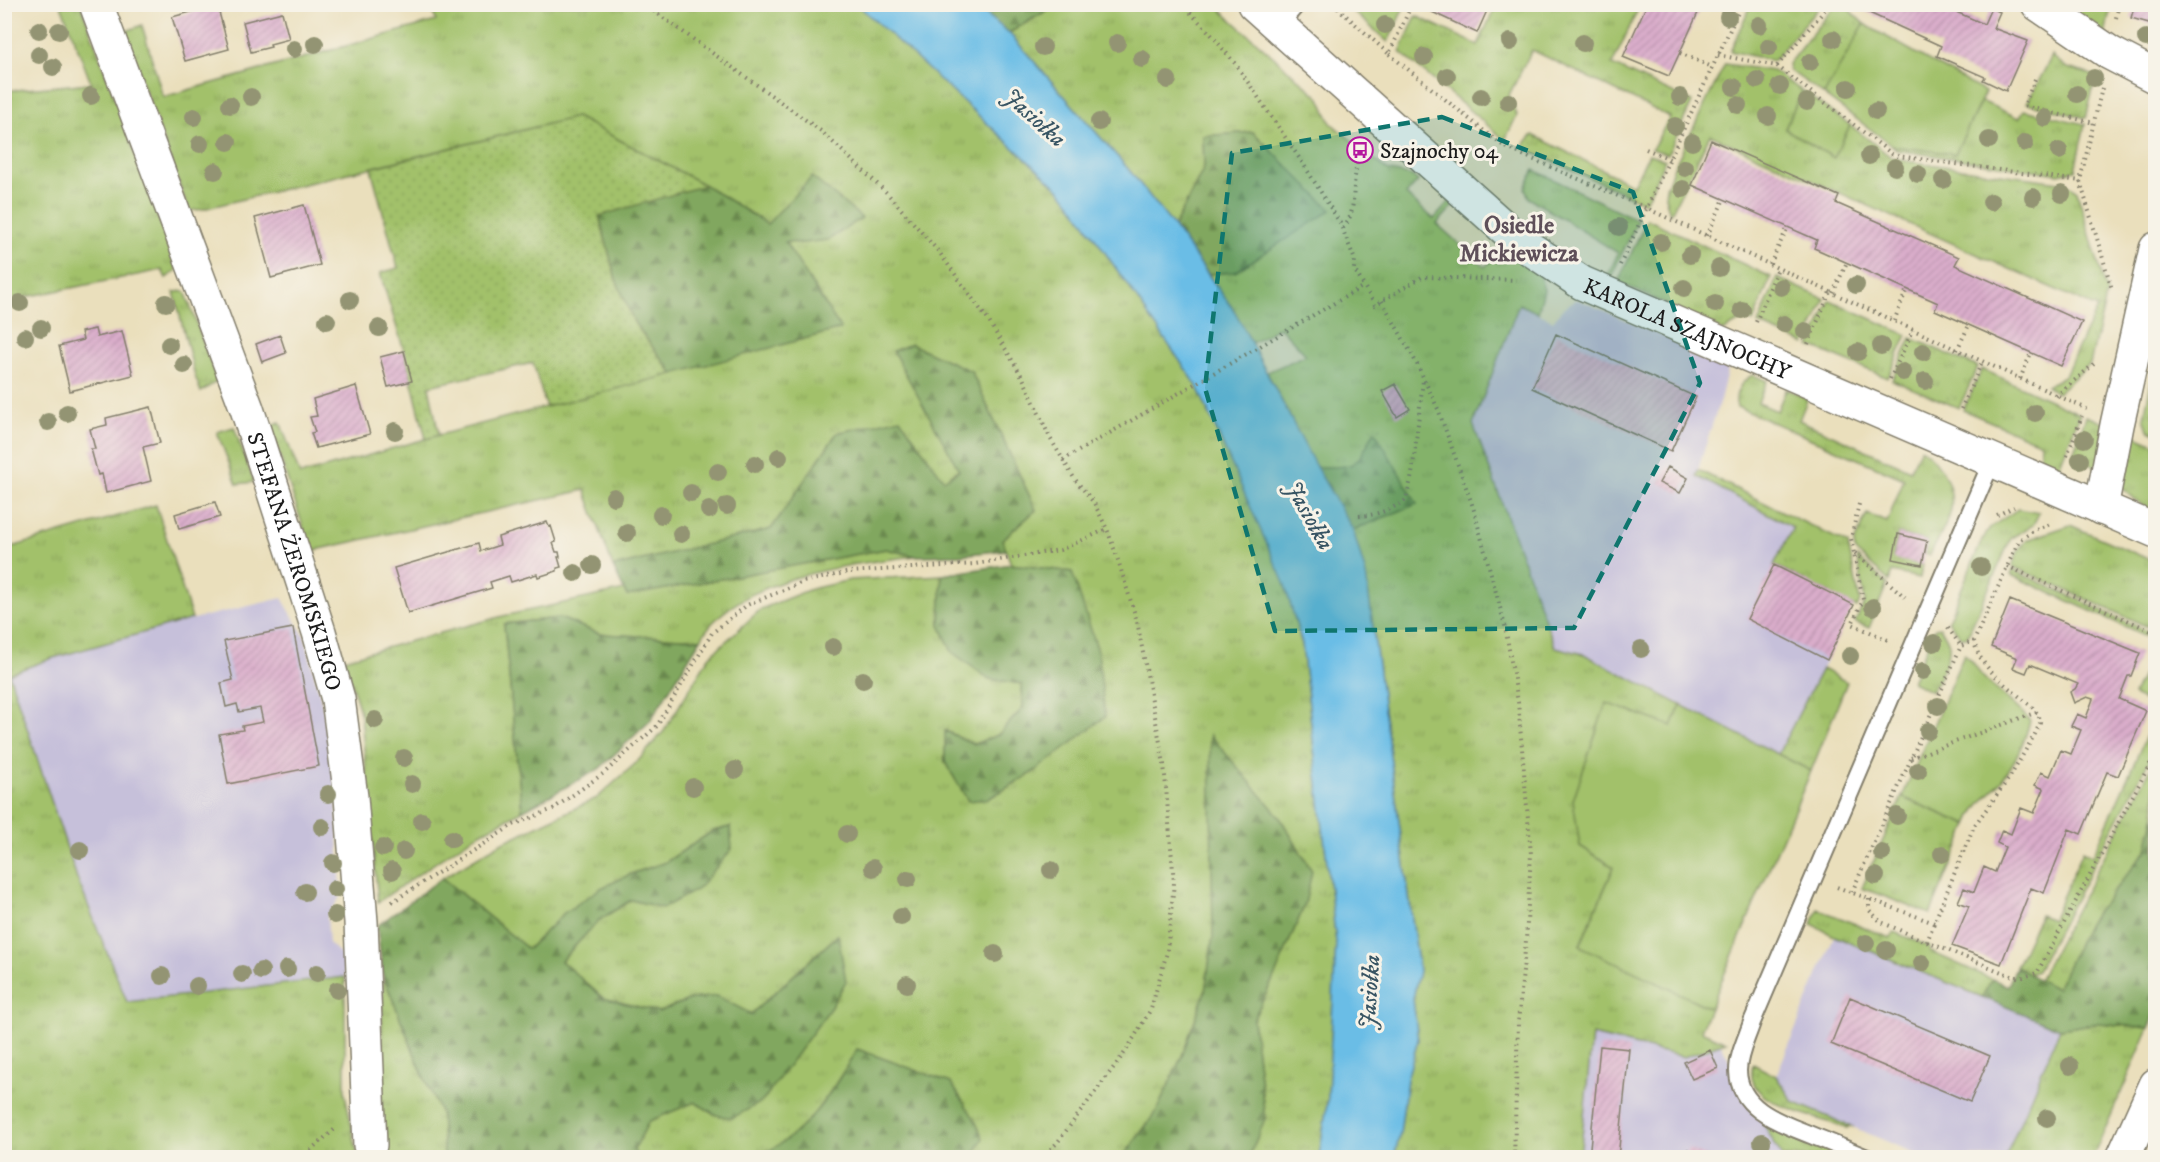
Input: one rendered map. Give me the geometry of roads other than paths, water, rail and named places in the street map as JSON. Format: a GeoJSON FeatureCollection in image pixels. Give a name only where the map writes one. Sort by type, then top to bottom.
{"type":"FeatureCollection","features":[{"type":"Feature","properties":{"kind":"street","name":"STEFANA ŻEROMSKIEGO"},"geometry":{"type":"LineString","coordinates":[[96,4],[247,409],[319,632],[341,716],[351,797],[361,922],[370,1145]]}},
{"type":"Feature","properties":{"kind":"street","name":"KAROLA SZAJNOCHY"},"geometry":{"type":"LineString","coordinates":[[1254,4],[1288,15],[1520,242],[1582,283],[2156,531]]}},
{"type":"Feature","properties":{"kind":"street"},"geometry":{"type":"LineString","coordinates":[[2038,4],[2110,53],[2156,77]]}},
{"type":"Feature","properties":{"kind":"street"},"geometry":{"type":"LineString","coordinates":[[2101,508],[2156,249]]}},
{"type":"Feature","properties":{"kind":"street"},"geometry":{"type":"LineString","coordinates":[[2123,1158],[2156,1085]]}},
{"type":"Feature","properties":{"kind":"lane"},"geometry":{"type":"LineString","coordinates":[[1867,1158],[1771,1118],[1748,1099],[1738,1074],[1741,1054],[1752,1022],[1992,461]]}},
{"type":"Feature","properties":{"kind":"water","name":"Jasiołka"},"geometry":{"type":"Polygon","coordinates":[[[858,5],[975,5],[1009,33],[1130,171],[1174,227],[1235,312],[1316,467],[1353,530],[1366,575],[1419,971],[1413,999],[1418,1040],[1407,1079],[1400,1134],[1394,1157],[1319,1157],[1328,1097],[1336,942],[1302,644],[1285,585],[1196,384],[1061,191],[858,5]]]}},
{"type":"Feature","properties":{"kind":"place","name":"Szajnochy 04"},"geometry":{"type":"Point","coordinates":[1360,150]}},
{"type":"Feature","properties":{"kind":"district","name":"Osiedle Mickiewicza"},"geometry":{"type":"Point","coordinates":[1519,239]}}]}
